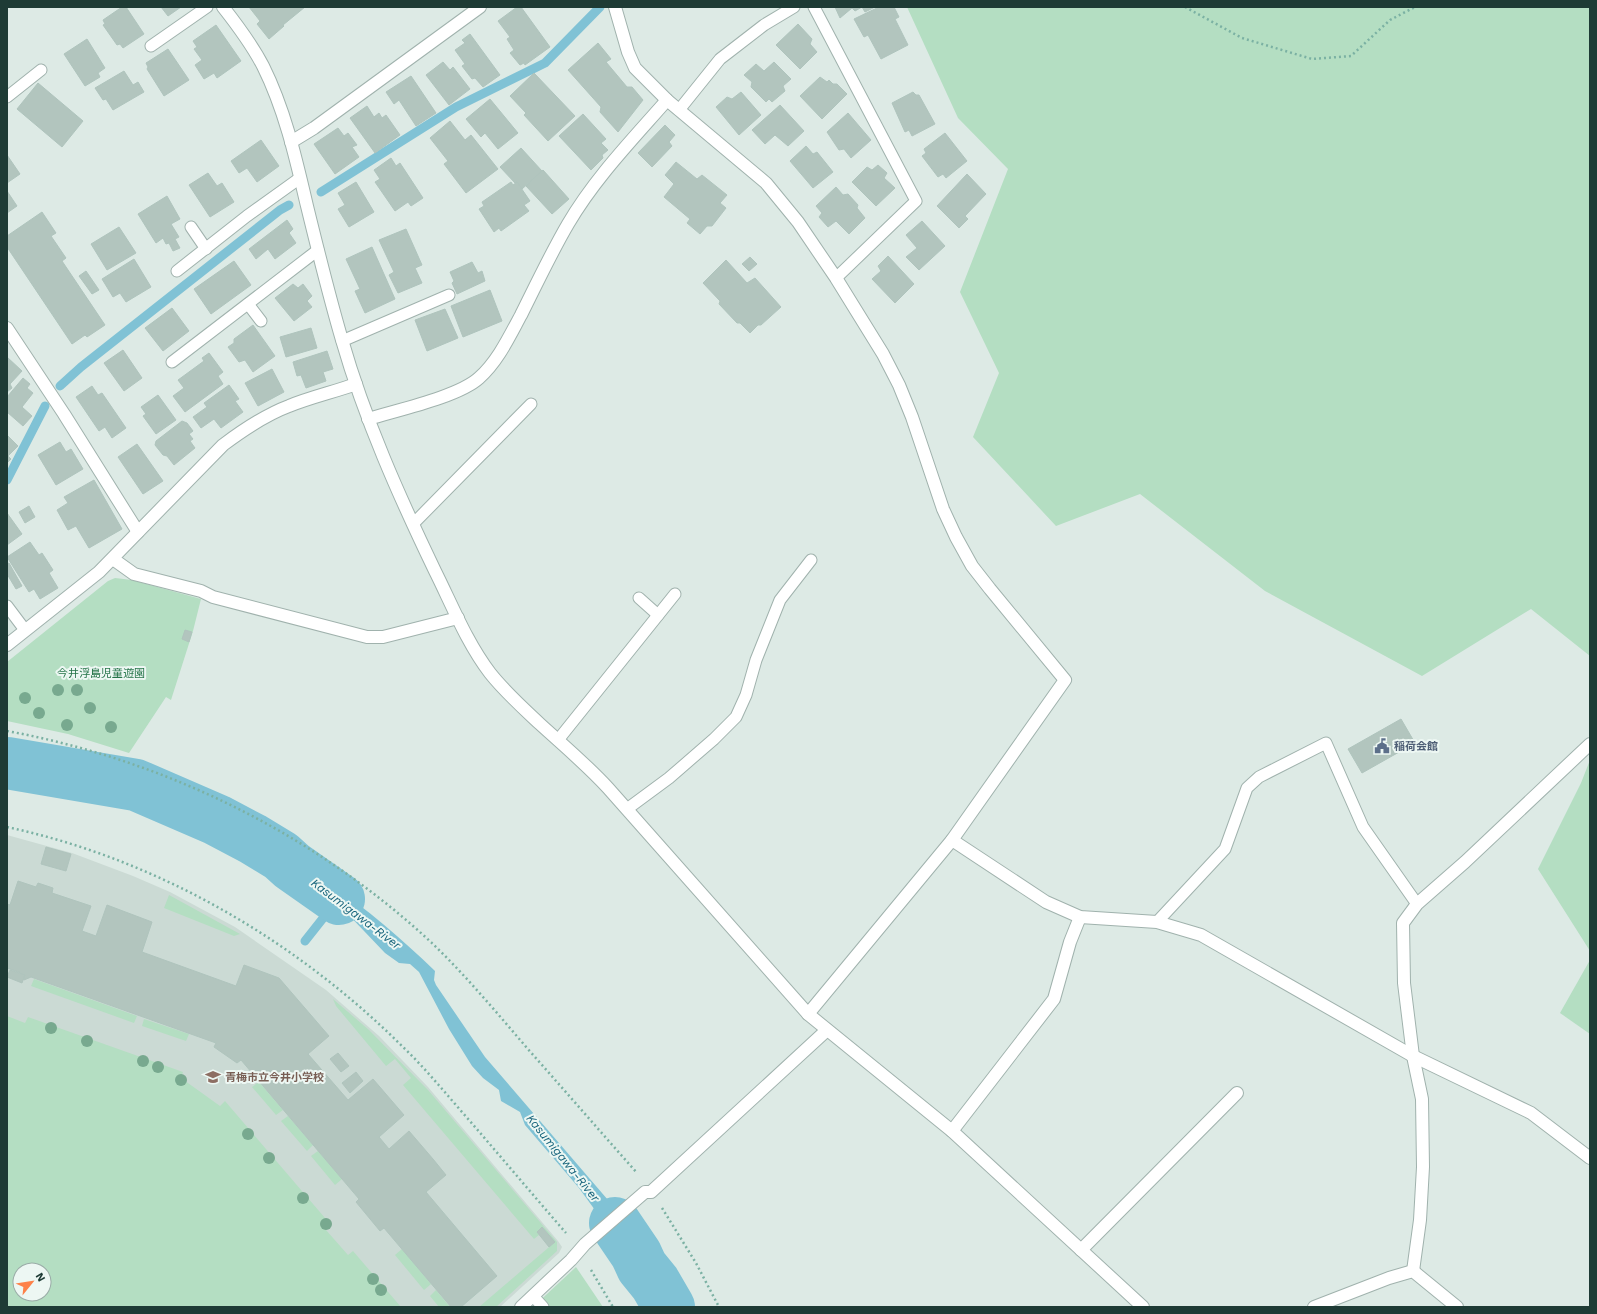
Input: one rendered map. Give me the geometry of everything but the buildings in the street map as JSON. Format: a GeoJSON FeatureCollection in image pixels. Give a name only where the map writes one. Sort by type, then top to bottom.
{"type":"FeatureCollection","features":[{"type":"Feature","properties":{"kind":"street"},"geometry":{"type":"LineString","coordinates":[[223,7],[249,43],[263,66],[280,108],[291,142],[342,342],[368,418],[393,482],[458,618],[482,662],[497,682],[513,699],[590,769],[808,1014],[952,1131],[1143,1307]]}},
{"type":"Feature","properties":{"kind":"street"},"geometry":{"type":"LineString","coordinates":[[291,142],[314,128],[480,7]]}},
{"type":"Feature","properties":{"kind":"street"},"geometry":{"type":"LineString","coordinates":[[615,7],[628,52],[635,68],[667,100],[766,183],[798,222],[836,278],[884,354],[899,385],[912,417],[943,509],[972,566],[1065,680],[952,840],[808,1014]]}},
{"type":"Feature","properties":{"kind":"street"},"geometry":{"type":"LineString","coordinates":[[368,418],[463,388],[478,379],[491,366],[508,340],[556,245],[580,206],[619,154],[667,100]]}},
{"type":"Feature","properties":{"kind":"street"},"geometry":{"type":"LineString","coordinates":[[8,334],[64,414],[138,532]]}},
{"type":"Feature","properties":{"kind":"street"},"geometry":{"type":"LineString","coordinates":[[7,645],[99,572],[223,445],[254,423],[289,406],[356,384]]}},
{"type":"Feature","properties":{"kind":"street"},"geometry":{"type":"LineString","coordinates":[[113,559],[134,574],[201,591],[213,597],[367,637],[388,636],[458,618]]}},
{"type":"Feature","properties":{"kind":"street"},"geometry":{"type":"LineString","coordinates":[[1413,1271],[1420,1220],[1423,1167],[1422,1099],[1413,1056],[1404,983],[1403,923],[1417,904],[1465,862],[1590,744]]}},
{"type":"Feature","properties":{"kind":"street"},"geometry":{"type":"LineString","coordinates":[[952,840],[1046,902],[1080,917],[1157,922],[1201,935],[1413,1056],[1531,1113],[1590,1158]]}},
{"type":"Feature","properties":{"kind":"street"},"geometry":{"type":"LineString","coordinates":[[952,1131],[1054,999],[1070,942],[1080,917]]}},
{"type":"Feature","properties":{"kind":"street"},"geometry":{"type":"LineString","coordinates":[[521,1307],[571,1260],[585,1244],[644,1192],[651,1192],[827,1030]]}},
{"type":"Feature","properties":{"kind":"street"},"geometry":{"type":"LineString","coordinates":[[1081,1250],[1238,1093]]}},
{"type":"Feature","properties":{"kind":"street"},"geometry":{"type":"LineString","coordinates":[[1314,1307],[1389,1278],[1413,1271]]}},
{"type":"Feature","properties":{"kind":"street"},"geometry":{"type":"LineString","coordinates":[[1413,1271],[1457,1307]]}},
{"type":"Feature","properties":{"kind":"lane"},"geometry":{"type":"LineString","coordinates":[[151,46],[206,7]]}},
{"type":"Feature","properties":{"kind":"lane"},"geometry":{"type":"LineString","coordinates":[[679,110],[720,59],[764,25],[794,7]]}},
{"type":"Feature","properties":{"kind":"lane"},"geometry":{"type":"LineString","coordinates":[[814,7],[916,201],[836,278]]}},
{"type":"Feature","properties":{"kind":"lane"},"geometry":{"type":"LineString","coordinates":[[7,97],[41,70]]}},
{"type":"Feature","properties":{"kind":"lane"},"geometry":{"type":"LineString","coordinates":[[177,272],[247,216],[300,178]]}},
{"type":"Feature","properties":{"kind":"lane"},"geometry":{"type":"LineString","coordinates":[[191,227],[206,249]]}},
{"type":"Feature","properties":{"kind":"lane"},"geometry":{"type":"LineString","coordinates":[[172,362],[318,250]]}},
{"type":"Feature","properties":{"kind":"lane"},"geometry":{"type":"LineString","coordinates":[[342,342],[449,295]]}},
{"type":"Feature","properties":{"kind":"lane"},"geometry":{"type":"LineString","coordinates":[[248,304],[261,321]]}},
{"type":"Feature","properties":{"kind":"lane"},"geometry":{"type":"LineString","coordinates":[[413,524],[531,404]]}},
{"type":"Feature","properties":{"kind":"lane"},"geometry":{"type":"LineString","coordinates":[[627,809],[669,778],[714,739],[736,717],[746,695],[756,660],[780,600],[811,560]]}},
{"type":"Feature","properties":{"kind":"lane"},"geometry":{"type":"LineString","coordinates":[[558,740],[675,594]]}},
{"type":"Feature","properties":{"kind":"lane"},"geometry":{"type":"LineString","coordinates":[[639,598],[658,615]]}},
{"type":"Feature","properties":{"kind":"lane"},"geometry":{"type":"LineString","coordinates":[[7,606],[25,630]]}},
{"type":"Feature","properties":{"kind":"lane"},"geometry":{"type":"LineString","coordinates":[[1157,922],[1225,849],[1247,788],[1259,776],[1326,743],[1363,827],[1417,904]]}},
{"type":"Feature","properties":{"kind":"lane"},"geometry":{"type":"LineString","coordinates":[[533,1296],[543,1307]]}},
{"type":"Feature","properties":{"kind":"path"},"geometry":{"type":"LineString","coordinates":[[1185,7],[1242,38],[1312,59],[1351,56],[1390,20],[1415,7]]}},
{"type":"Feature","properties":{"kind":"path"},"geometry":{"type":"LineString","coordinates":[[7,731],[81,748],[165,776],[256,818],[299,842],[343,872],[407,921],[456,967],[638,1175]]}},
{"type":"Feature","properties":{"kind":"path"},"geometry":{"type":"LineString","coordinates":[[7,827],[74,845],[161,878],[228,913],[275,942],[338,988],[373,1018],[403,1047],[452,1100],[568,1236]]}},
{"type":"Feature","properties":{"kind":"path"},"geometry":{"type":"LineString","coordinates":[[659,1203],[696,1263],[719,1307]]}},
{"type":"Feature","properties":{"kind":"path"},"geometry":{"type":"LineString","coordinates":[[588,1265],[613,1307]]}},
{"type":"Feature","properties":{"kind":"shaded area","name":"青梅市立今井小学校"},"geometry":{"type":"Polygon","coordinates":[[[7,835],[72,853],[133,876],[170,892],[235,927],[326,990],[379,1036],[428,1087],[562,1247],[559,1253],[500,1307],[7,1307],[7,835]]]}},
{"type":"Feature","properties":{"kind":"green space"},"geometry":{"type":"Polygon","coordinates":[[[907,7],[1590,7],[1590,656],[1531,609],[1422,676],[1265,591],[1140,494],[1056,526],[973,437],[999,373],[960,292],[1008,169],[958,118],[907,7]]]}},
{"type":"Feature","properties":{"kind":"green space","name":"今井浮島児童遊園"},"geometry":{"type":"Polygon","coordinates":[[[115,578],[132,580],[201,599],[193,631],[171,700],[166,697],[129,753],[68,734],[7,721],[7,662],[108,581],[115,578]]]}},
{"type":"Feature","properties":{"kind":"green space"},"geometry":{"type":"Polygon","coordinates":[[[1590,760],[1590,951],[1538,869],[1581,783],[1590,760]]]}},
{"type":"Feature","properties":{"kind":"green space"},"geometry":{"type":"Polygon","coordinates":[[[169,895],[240,934],[234,936],[164,908],[169,895]]]}},
{"type":"Feature","properties":{"kind":"green space"},"geometry":{"type":"Polygon","coordinates":[[[1590,960],[1590,1034],[1560,1013],[1590,960]]]}},
{"type":"Feature","properties":{"kind":"green space"},"geometry":{"type":"Polygon","coordinates":[[[34,979],[137,1016],[134,1023],[31,986],[34,979]]]}},
{"type":"Feature","properties":{"kind":"green space"},"geometry":{"type":"Polygon","coordinates":[[[333,999],[369,1030],[428,1090],[557,1242],[557,1251],[496,1307],[479,1307],[555,1242],[542,1227],[537,1232],[539,1235],[534,1239],[403,1085],[411,1078],[395,1059],[386,1066],[336,1006],[333,999]]]}},
{"type":"Feature","properties":{"kind":"green space"},"geometry":{"type":"Polygon","coordinates":[[[7,1016],[25,1023],[28,1017],[183,1072],[181,1078],[220,1106],[225,1101],[331,1225],[326,1230],[348,1255],[353,1251],[401,1307],[7,1307],[7,1016]]]}},
{"type":"Feature","properties":{"kind":"green space"},"geometry":{"type":"Polygon","coordinates":[[[144,1019],[189,1034],[186,1041],[142,1026],[144,1019]]]}},
{"type":"Feature","properties":{"kind":"green space"},"geometry":{"type":"Polygon","coordinates":[[[259,1082],[283,1110],[276,1115],[252,1087],[259,1082]]]}},
{"type":"Feature","properties":{"kind":"green space"},"geometry":{"type":"Polygon","coordinates":[[[288,1116],[313,1145],[307,1151],[281,1121],[288,1116]]]}},
{"type":"Feature","properties":{"kind":"green space"},"geometry":{"type":"Polygon","coordinates":[[[318,1151],[342,1179],[335,1185],[311,1156],[318,1151]]]}},
{"type":"Feature","properties":{"kind":"green space"},"geometry":{"type":"Polygon","coordinates":[[[402,1249],[431,1284],[424,1290],[395,1255],[402,1249]]]}},
{"type":"Feature","properties":{"kind":"green space"},"geometry":{"type":"Polygon","coordinates":[[[576,1267],[603,1307],[533,1307],[576,1267]]]}},
{"type":"Feature","properties":{"kind":"green space"},"geometry":{"type":"Polygon","coordinates":[[[436,1290],[450,1307],[439,1307],[430,1296],[436,1290]]]}},
{"type":"Feature","properties":{"kind":"water"},"geometry":{"type":"Polygon","coordinates":[[[7,747],[47,756],[100,771],[136,785],[108,792],[95,787],[79,792],[40,782],[7,778],[7,747]]]}},
{"type":"Feature","properties":{"kind":"water"},"geometry":{"type":"Polygon","coordinates":[[[281,856],[306,867],[357,903],[410,947],[435,971],[434,980],[436,985],[485,1057],[608,1200],[646,1253],[647,1266],[652,1270],[655,1283],[642,1275],[579,1188],[525,1125],[520,1112],[501,1101],[499,1090],[483,1078],[472,1066],[449,1029],[419,972],[410,964],[399,963],[385,953],[344,910],[325,897],[317,896],[301,880],[281,869],[285,862],[281,856]]]}},
{"type":"Feature","properties":{"kind":"pier"},"geometry":{"type":"Polygon","coordinates":[[[613,1203],[634,1232],[618,1247],[598,1216],[613,1203]]]}},
{"type":"Feature","properties":{"kind":"waterway"},"geometry":{"type":"LineString","coordinates":[[321,192],[456,107],[545,63],[600,7]]}},
{"type":"Feature","properties":{"kind":"waterway"},"geometry":{"type":"LineString","coordinates":[[60,386],[81,367],[280,210],[289,205]]}},
{"type":"Feature","properties":{"kind":"waterway"},"geometry":{"type":"LineString","coordinates":[[7,480],[45,406]]}},
{"type":"Feature","properties":{"kind":"waterway","name":"Kasumigawa-River"},"geometry":{"type":"LineString","coordinates":[[7,763],[136,785],[217,820],[253,839],[281,856],[292,866],[339,899]]}},
{"type":"Feature","properties":{"kind":"waterway"},"geometry":{"type":"LineString","coordinates":[[305,941],[339,898]]}},
{"type":"Feature","properties":{"kind":"waterway","name":"Kasumigawa-River"},"geometry":{"type":"LineString","coordinates":[[615,1223],[636,1254],[642,1267],[655,1283],[669,1307]]}},
{"type":"Feature","properties":{"kind":"place","name":"稲荷会館"},"geometry":{"type":"Point","coordinates":[1382,746]}},
{"type":"Feature","properties":{"kind":"place","name":"青梅市立今井小学校"},"geometry":{"type":"Point","coordinates":[213,1077]}}]}
